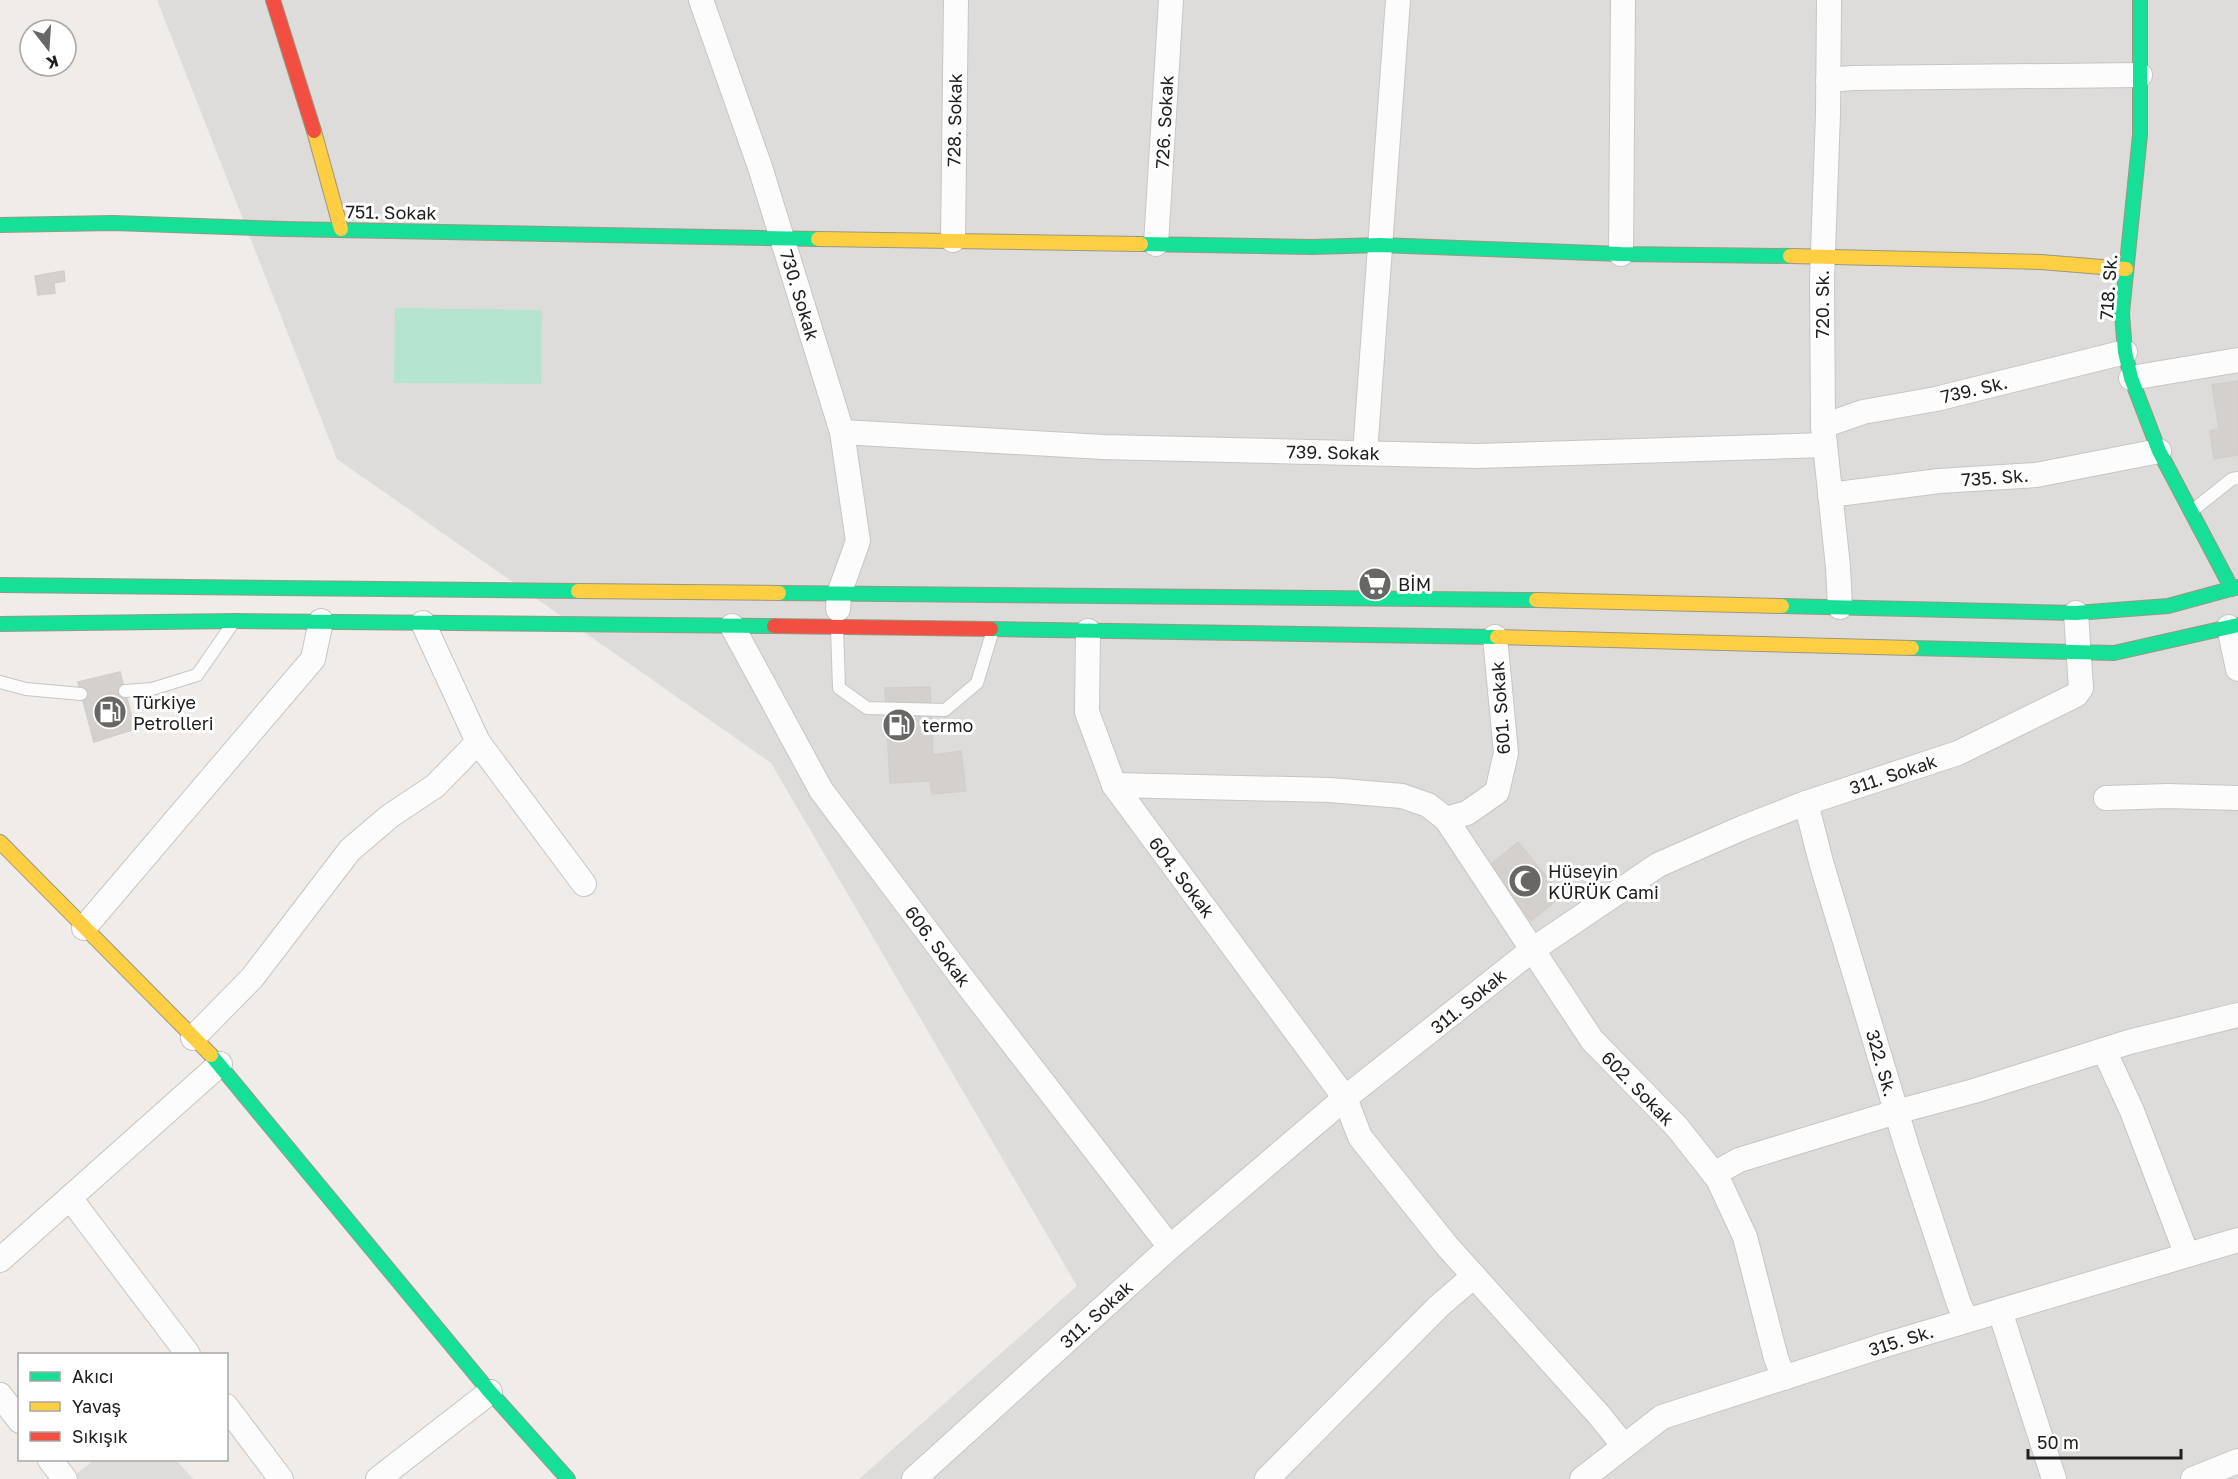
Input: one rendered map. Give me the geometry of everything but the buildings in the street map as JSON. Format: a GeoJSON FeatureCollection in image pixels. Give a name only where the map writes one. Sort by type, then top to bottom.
{"type":"FeatureCollection","features":[{"type":"Feature","properties":{"kind":"main road"},"geometry":{"type":"LineString","coordinates":[[273,0],[309,113],[341,229]]}},
{"type":"Feature","properties":{"kind":"main road","name":"718. Sk."},"geometry":{"type":"LineString","coordinates":[[2140,0],[2140,135],[2122,313],[2125,352],[2132,378],[2159,451],[2235,588]]}},
{"type":"Feature","properties":{"kind":"main road","name":"751. Sokak"},"geometry":{"type":"LineString","coordinates":[[0,225],[114,223],[782,239],[1312,247],[1380,245],[1621,254],[1823,256],[2040,262],[2126,269]]}},
{"type":"Feature","properties":{"kind":"main road"},"geometry":{"type":"LineString","coordinates":[[0,585],[239,604],[321,621],[423,623],[837,626],[1495,637],[2114,653],[2234,626]]}},
{"type":"Feature","properties":{"kind":"main road"},"geometry":{"type":"LineString","coordinates":[[0,624],[239,604],[839,594],[1602,601],[2076,613],[2168,606],[2235,588]]}},
{"type":"Feature","properties":{"kind":"main road"},"geometry":{"type":"LineString","coordinates":[[0,842],[220,1064],[490,1392],[568,1479]]}},
{"type":"Feature","properties":{"kind":"street","name":"730. Sokak"},"geometry":{"type":"LineString","coordinates":[[701,0],[760,167],[842,432],[858,541],[839,594],[837,626]]}},
{"type":"Feature","properties":{"kind":"street","name":"728. Sokak"},"geometry":{"type":"LineString","coordinates":[[953,240],[956,0]]}},
{"type":"Feature","properties":{"kind":"street","name":"726. Sokak"},"geometry":{"type":"LineString","coordinates":[[1156,244],[1171,0]]}},
{"type":"Feature","properties":{"kind":"street"},"geometry":{"type":"LineString","coordinates":[[1365,453],[1398,0]]}},
{"type":"Feature","properties":{"kind":"street"},"geometry":{"type":"LineString","coordinates":[[1621,254],[1623,0]]}},
{"type":"Feature","properties":{"kind":"street","name":"720. Sk."},"geometry":{"type":"LineString","coordinates":[[1828,0],[1823,256],[1824,436],[1840,607]]}},
{"type":"Feature","properties":{"kind":"street"},"geometry":{"type":"LineString","coordinates":[[1828,80],[2140,75]]}},
{"type":"Feature","properties":{"kind":"street","name":"739. Sk."},"geometry":{"type":"LineString","coordinates":[[1824,436],[1863,412],[1936,399],[2125,352]]}},
{"type":"Feature","properties":{"kind":"street"},"geometry":{"type":"LineString","coordinates":[[2132,378],[2238,360]]}},
{"type":"Feature","properties":{"kind":"street","name":"739. Sokak"},"geometry":{"type":"LineString","coordinates":[[842,432],[1103,447],[1477,456],[1824,436]]}},
{"type":"Feature","properties":{"kind":"street","name":"735. Sk."},"geometry":{"type":"LineString","coordinates":[[1830,495],[1939,482],[2036,475],[2159,451]]}},
{"type":"Feature","properties":{"kind":"street"},"geometry":{"type":"LineString","coordinates":[[994,629],[1007,596]]}},
{"type":"Feature","properties":{"kind":"street","name":"311. Sokak"},"geometry":{"type":"LineString","coordinates":[[914,1479],[1170,1247],[1345,1098],[1532,950],[1658,865],[1806,803],[1958,753],[2076,694],[2081,688],[2076,613]]}},
{"type":"Feature","properties":{"kind":"street"},"geometry":{"type":"LineString","coordinates":[[84,928],[313,659],[321,621]]}},
{"type":"Feature","properties":{"kind":"street"},"geometry":{"type":"LineString","coordinates":[[423,623],[478,742],[584,884]]}},
{"type":"Feature","properties":{"kind":"street","name":"606. Sokak"},"geometry":{"type":"LineString","coordinates":[[732,626],[821,790],[1170,1247]]}},
{"type":"Feature","properties":{"kind":"street"},"geometry":{"type":"LineString","coordinates":[[2234,626],[2238,669]]}},
{"type":"Feature","properties":{"kind":"street","name":"604. Sokak"},"geometry":{"type":"LineString","coordinates":[[1088,631],[1087,712],[1114,785],[1345,1098],[1360,1137],[1440,1237],[1624,1446]]}},
{"type":"Feature","properties":{"kind":"street","name":"601. Sokak"},"geometry":{"type":"LineString","coordinates":[[1446,819],[1467,813],[1497,792],[1506,753],[1495,637]]}},
{"type":"Feature","properties":{"kind":"street"},"geometry":{"type":"LineString","coordinates":[[193,1038],[252,978],[350,850],[390,816],[435,786],[478,742]]}},
{"type":"Feature","properties":{"kind":"street"},"geometry":{"type":"LineString","coordinates":[[1114,785],[1330,790],[1402,796],[1428,805],[1446,819]]}},
{"type":"Feature","properties":{"kind":"street"},"geometry":{"type":"LineString","coordinates":[[2106,798],[2168,796],[2238,798]]}},
{"type":"Feature","properties":{"kind":"street","name":"322. Sk."},"geometry":{"type":"LineString","coordinates":[[1806,803],[1821,862],[1896,1112],[1959,1304],[1967,1320]]}},
{"type":"Feature","properties":{"kind":"street","name":"602. Sokak"},"geometry":{"type":"LineString","coordinates":[[1446,819],[1592,1040],[1677,1127],[1714,1174],[1745,1237],[1776,1358],[1784,1378]]}},
{"type":"Feature","properties":{"kind":"street"},"geometry":{"type":"LineString","coordinates":[[1714,1174],[1739,1160],[1896,1112],[1974,1091],[2104,1050],[2238,1015]]}},
{"type":"Feature","properties":{"kind":"street"},"geometry":{"type":"LineString","coordinates":[[2104,1050],[2132,1111],[2187,1255]]}},
{"type":"Feature","properties":{"kind":"street"},"geometry":{"type":"LineString","coordinates":[[0,1260],[220,1064]]}},
{"type":"Feature","properties":{"kind":"street"},"geometry":{"type":"LineString","coordinates":[[70,1197],[187,1353]]}},
{"type":"Feature","properties":{"kind":"street","name":"315. Sk."},"geometry":{"type":"LineString","coordinates":[[1582,1479],[1662,1417],[1967,1320],[2238,1240]]}},
{"type":"Feature","properties":{"kind":"street"},"geometry":{"type":"LineString","coordinates":[[1267,1479],[1440,1306],[1474,1276]]}},
{"type":"Feature","properties":{"kind":"street"},"geometry":{"type":"LineString","coordinates":[[2000,1311],[2054,1479]]}},
{"type":"Feature","properties":{"kind":"street"},"geometry":{"type":"LineString","coordinates":[[378,1479],[490,1392]]}},
{"type":"Feature","properties":{"kind":"street"},"geometry":{"type":"LineString","coordinates":[[0,1395],[18,1418]]}},
{"type":"Feature","properties":{"kind":"street"},"geometry":{"type":"LineString","coordinates":[[228,1409],[281,1479]]}},
{"type":"Feature","properties":{"kind":"street"},"geometry":{"type":"LineString","coordinates":[[51,1461],[65,1479]]}},
{"type":"Feature","properties":{"kind":"street"},"geometry":{"type":"LineString","coordinates":[[2193,1479],[2238,1461]]}},
{"type":"Feature","properties":{"kind":"lane"},"geometry":{"type":"LineString","coordinates":[[2191,512],[2232,479],[2238,478]]}},
{"type":"Feature","properties":{"kind":"lane"},"geometry":{"type":"LineString","coordinates":[[125,691],[152,689],[196,675],[239,604]]}},
{"type":"Feature","properties":{"kind":"lane"},"geometry":{"type":"LineString","coordinates":[[837,626],[839,688],[867,708],[934,710],[945,710],[977,683],[994,629]]}},
{"type":"Feature","properties":{"kind":"lane"},"geometry":{"type":"LineString","coordinates":[[0,682],[26,689],[81,694]]}},
{"type":"Feature","properties":{"kind":"shaded area"},"geometry":{"type":"Polygon","coordinates":[[[157,0],[2238,0],[2238,1479],[859,1479],[1077,1286],[771,763],[337,459],[157,0]]]}},
{"type":"Feature","properties":{"kind":"shaded area"},"geometry":{"type":"Polygon","coordinates":[[[93,1461],[177,1461],[193,1479],[70,1479],[93,1461]]]}},
{"type":"Feature","properties":{"kind":"green space"},"geometry":{"type":"Polygon","coordinates":[[[395,308],[542,310],[541,384],[394,383],[395,308]]]}},
{"type":"Feature","properties":{"kind":"traffic: fast"},"geometry":{"type":"LineString","coordinates":[[2140,0],[2140,135],[2122,313],[2125,352],[2131,378],[2159,451],[2232,589]]}},
{"type":"Feature","properties":{"kind":"traffic: fast"},"geometry":{"type":"LineString","coordinates":[[0,225],[114,223],[284,229],[818,239]]}},
{"type":"Feature","properties":{"kind":"traffic: fast"},"geometry":{"type":"LineString","coordinates":[[1141,244],[1312,247],[1380,245],[1621,254],[1790,256]]}},
{"type":"Feature","properties":{"kind":"traffic: fast"},"geometry":{"type":"LineString","coordinates":[[0,585],[578,591]]}},
{"type":"Feature","properties":{"kind":"traffic: fast"},"geometry":{"type":"LineString","coordinates":[[1782,606],[2076,613],[2168,606],[2238,587]]}},
{"type":"Feature","properties":{"kind":"traffic: fast"},"geometry":{"type":"LineString","coordinates":[[779,593],[1536,600]]}},
{"type":"Feature","properties":{"kind":"traffic: fast"},"geometry":{"type":"LineString","coordinates":[[0,624],[235,621],[774,626]]}},
{"type":"Feature","properties":{"kind":"traffic: fast"},"geometry":{"type":"LineString","coordinates":[[1912,648],[2114,653],[2238,625]]}},
{"type":"Feature","properties":{"kind":"traffic: fast"},"geometry":{"type":"LineString","coordinates":[[991,629],[1497,637]]}},
{"type":"Feature","properties":{"kind":"traffic: fast"},"geometry":{"type":"LineString","coordinates":[[211,1055],[490,1392],[568,1479]]}},
{"type":"Feature","properties":{"kind":"traffic: slow"},"geometry":{"type":"LineString","coordinates":[[314,131],[341,229]]}},
{"type":"Feature","properties":{"kind":"traffic: slow"},"geometry":{"type":"LineString","coordinates":[[818,239],[1141,244]]}},
{"type":"Feature","properties":{"kind":"traffic: slow"},"geometry":{"type":"LineString","coordinates":[[1790,256],[2041,262],[2126,269]]}},
{"type":"Feature","properties":{"kind":"traffic: slow"},"geometry":{"type":"LineString","coordinates":[[578,591],[779,593]]}},
{"type":"Feature","properties":{"kind":"traffic: slow"},"geometry":{"type":"LineString","coordinates":[[1536,600],[1782,606]]}},
{"type":"Feature","properties":{"kind":"traffic: slow"},"geometry":{"type":"LineString","coordinates":[[1497,637],[1912,648]]}},
{"type":"Feature","properties":{"kind":"traffic: slow"},"geometry":{"type":"LineString","coordinates":[[0,842],[211,1055]]}},
{"type":"Feature","properties":{"kind":"traffic: jam"},"geometry":{"type":"LineString","coordinates":[[273,0],[314,131]]}},
{"type":"Feature","properties":{"kind":"traffic: jam"},"geometry":{"type":"LineString","coordinates":[[774,626],[991,629]]}},
{"type":"Feature","properties":{"kind":"place","name":"BİM"},"geometry":{"type":"Point","coordinates":[1375,584]}},
{"type":"Feature","properties":{"kind":"place","name":"Türkiye Petrolleri"},"geometry":{"type":"Point","coordinates":[110,712]}},
{"type":"Feature","properties":{"kind":"place","name":"termo"},"geometry":{"type":"Point","coordinates":[899,725]}},
{"type":"Feature","properties":{"kind":"place","name":"Hüseyin KÜRÜK Cami"},"geometry":{"type":"Point","coordinates":[1525,881]}}]}
